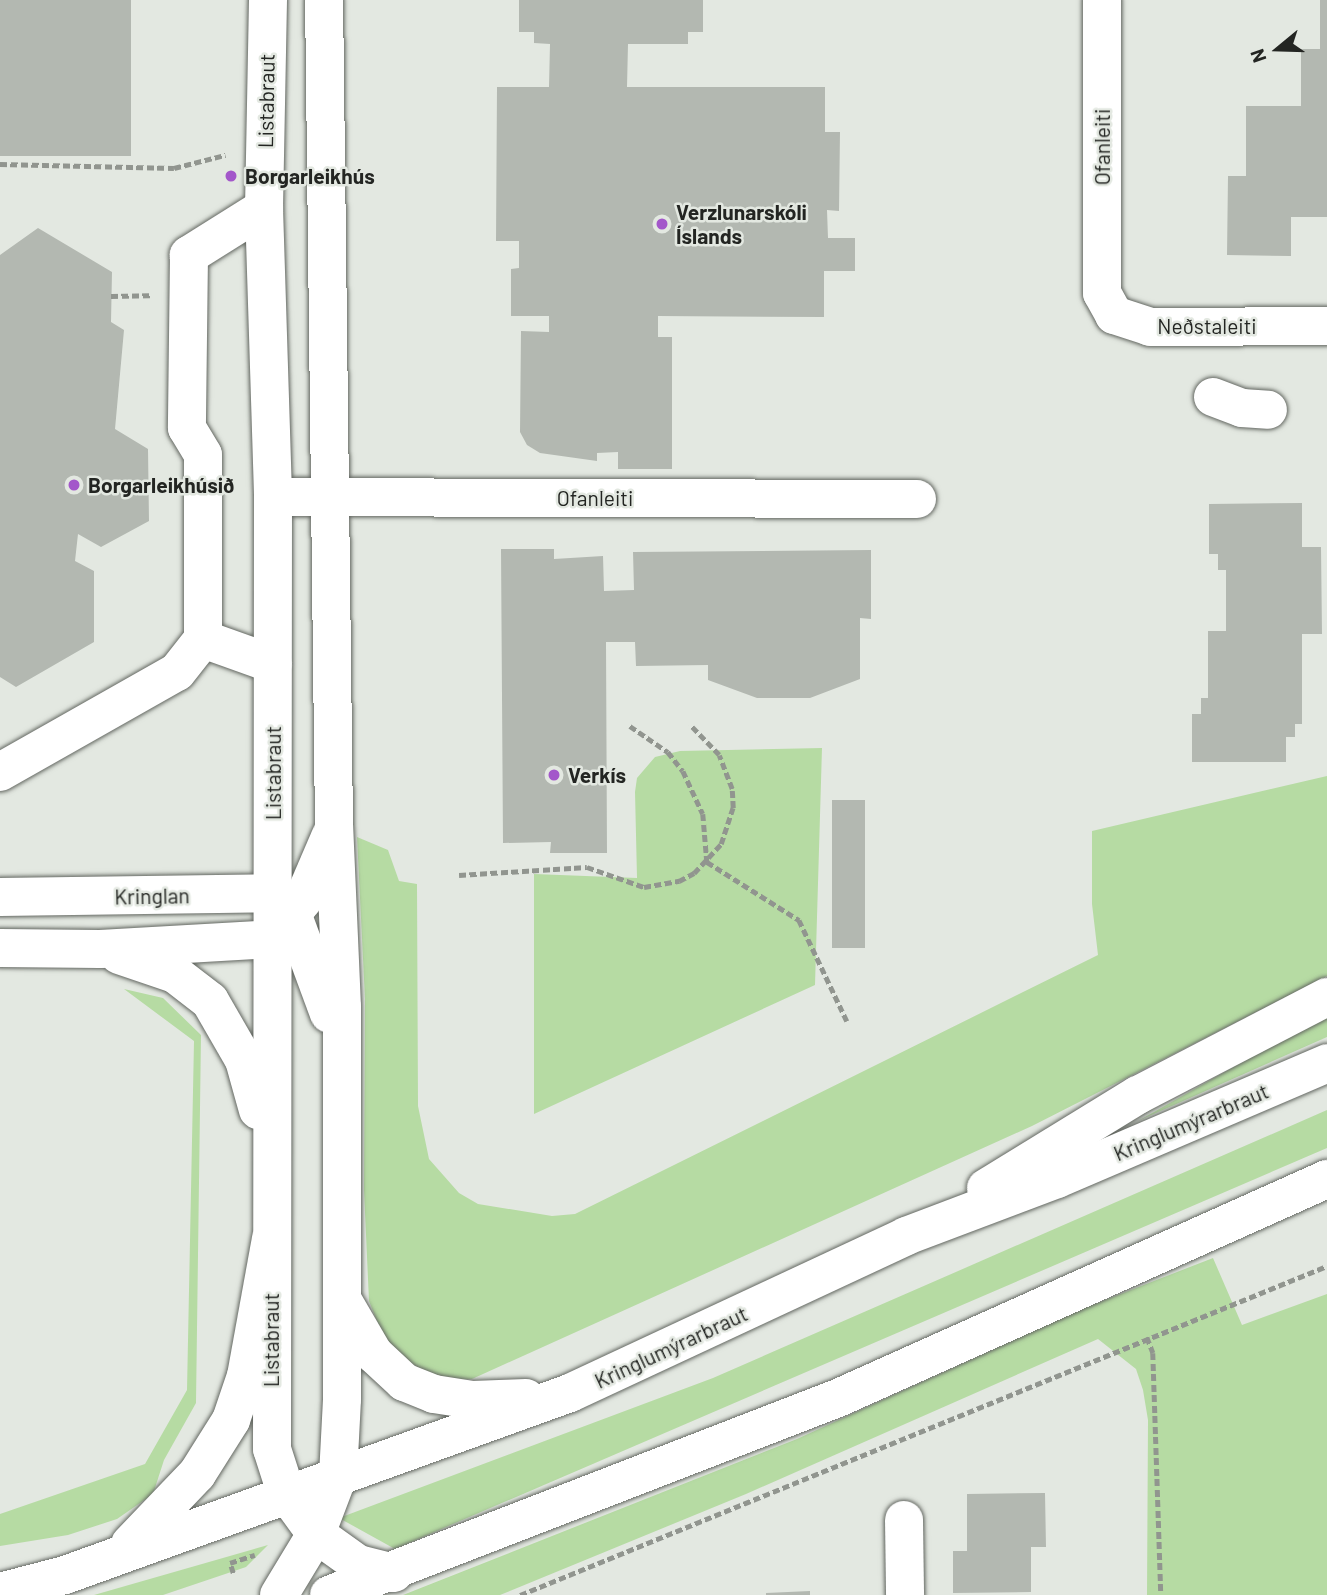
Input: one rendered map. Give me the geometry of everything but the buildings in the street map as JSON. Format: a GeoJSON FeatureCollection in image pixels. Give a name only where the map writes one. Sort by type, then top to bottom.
{"type":"FeatureCollection","features":[{"type":"Feature","properties":{"kind":"street","name":"Listabraut"},"geometry":{"type":"LineString","coordinates":[[268,0],[264,208],[273,497],[273,664],[279,916],[271,1158],[272,1449],[286,1493],[316,1534],[358,1564],[394,1573]]}},
{"type":"Feature","properties":{"kind":"street"},"geometry":{"type":"LineString","coordinates":[[279,1595],[316,1534],[338,1476],[342,1299],[342,1067],[334,826],[324,0]]}},
{"type":"Feature","properties":{"kind":"street","name":"Ofanleiti"},"geometry":{"type":"LineString","coordinates":[[1101,0],[1102,293]]}},
{"type":"Feature","properties":{"kind":"street"},"geometry":{"type":"LineString","coordinates":[[0,772],[177,672],[203,639],[203,455],[187,428],[189,255],[264,208]]}},
{"type":"Feature","properties":{"kind":"street","name":"Neðstaleiti"},"geometry":{"type":"LineString","coordinates":[[1102,293],[1114,316],[1150,327],[1327,326]]}},
{"type":"Feature","properties":{"kind":"street"},"geometry":{"type":"LineString","coordinates":[[1213,397],[1242,408],[1268,410]]}},
{"type":"Feature","properties":{"kind":"street","name":"Ofanleiti"},"geometry":{"type":"LineString","coordinates":[[273,497],[916,499]]}},
{"type":"Feature","properties":{"kind":"street"},"geometry":{"type":"LineString","coordinates":[[203,639],[273,664]]}},
{"type":"Feature","properties":{"kind":"street"},"geometry":{"type":"LineString","coordinates":[[0,948],[100,948],[279,916],[334,826]]}},
{"type":"Feature","properties":{"kind":"street","name":"Kringlan"},"geometry":{"type":"LineString","coordinates":[[0,897],[279,916]]}},
{"type":"Feature","properties":{"kind":"street"},"geometry":{"type":"LineString","coordinates":[[279,916],[311,957],[342,1067]]}},
{"type":"Feature","properties":{"kind":"street"},"geometry":{"type":"LineString","coordinates":[[100,948],[175,974],[209,1001],[244,1060],[271,1158]]}},
{"type":"Feature","properties":{"kind":"street"},"geometry":{"type":"LineString","coordinates":[[906,1236],[1138,1095],[1327,997]]}},
{"type":"Feature","properties":{"kind":"street","name":"Kringlumýrarbraut"},"geometry":{"type":"LineString","coordinates":[[0,1592],[118,1555],[570,1393],[906,1236],[1057,1179],[1327,1063]]}},
{"type":"Feature","properties":{"kind":"street"},"geometry":{"type":"LineString","coordinates":[[329,1595],[394,1573],[838,1398],[1327,1180]]}},
{"type":"Feature","properties":{"kind":"street"},"geometry":{"type":"LineString","coordinates":[[1272,1204],[1327,1194]]}},
{"type":"Feature","properties":{"kind":"street"},"geometry":{"type":"LineString","coordinates":[[118,1555],[197,1474],[231,1420],[246,1376],[271,1239]]}},
{"type":"Feature","properties":{"kind":"street"},"geometry":{"type":"LineString","coordinates":[[342,1299],[374,1354],[404,1381],[434,1394],[498,1399],[570,1393]]}},
{"type":"Feature","properties":{"kind":"street"},"geometry":{"type":"LineString","coordinates":[[904,1520],[905,1595]]}},
{"type":"Feature","properties":{"kind":"path"},"geometry":{"type":"LineString","coordinates":[[0,164],[174,168],[226,154]]}},
{"type":"Feature","properties":{"kind":"path"},"geometry":{"type":"LineString","coordinates":[[459,875],[587,867],[644,887],[679,881],[707,862],[729,826],[732,789],[719,755],[690,725]]}},
{"type":"Feature","properties":{"kind":"path"},"geometry":{"type":"LineString","coordinates":[[630,726],[668,752],[689,781],[703,814],[707,862]]}},
{"type":"Feature","properties":{"kind":"path"},"geometry":{"type":"LineString","coordinates":[[707,862],[799,920],[847,1021]]}},
{"type":"Feature","properties":{"kind":"path"},"geometry":{"type":"LineString","coordinates":[[520,1595],[1147,1337],[1327,1266]]}},
{"type":"Feature","properties":{"kind":"path"},"geometry":{"type":"LineString","coordinates":[[1147,1337],[1153,1353],[1161,1595]]}},
{"type":"Feature","properties":{"kind":"path"},"geometry":{"type":"LineString","coordinates":[[233,1573],[230,1563],[262,1552],[259,1545]]}},
{"type":"Feature","properties":{"kind":"green space"},"geometry":{"type":"Polygon","coordinates":[[[822,748],[815,985],[534,1114],[534,874],[637,878],[637,778],[655,757],[680,751],[822,748]]]}},
{"type":"Feature","properties":{"kind":"green space"},"geometry":{"type":"Polygon","coordinates":[[[1327,776],[1327,976],[1032,1126],[472,1379],[439,1380],[388,1349],[369,1301],[364,1190],[365,999],[357,837],[388,850],[399,881],[417,884],[418,1106],[429,1159],[459,1193],[478,1204],[552,1216],[575,1214],[1098,955],[1092,904],[1092,831],[1327,776]]]}},
{"type":"Feature","properties":{"kind":"green space"},"geometry":{"type":"Polygon","coordinates":[[[124,989],[163,998],[201,1035],[196,1403],[164,1460],[153,1494],[117,1519],[68,1535],[0,1546],[0,1514],[145,1464],[187,1390],[194,1041],[124,989]]]}},
{"type":"Feature","properties":{"kind":"green space"},"geometry":{"type":"Polygon","coordinates":[[[1327,1014],[1327,1037],[1138,1121],[1327,1014]]]}},
{"type":"Feature","properties":{"kind":"green space"},"geometry":{"type":"Polygon","coordinates":[[[1327,1110],[1327,1148],[395,1549],[339,1518],[713,1378],[1327,1110]]]}},
{"type":"Feature","properties":{"kind":"green space"},"geometry":{"type":"Polygon","coordinates":[[[1213,1258],[1242,1325],[1327,1294],[1327,1595],[1147,1595],[1148,1420],[1143,1390],[1136,1369],[1098,1339],[746,1494],[500,1595],[403,1595],[797,1439],[1082,1309],[1213,1258]]]}},
{"type":"Feature","properties":{"kind":"green space"},"geometry":{"type":"Polygon","coordinates":[[[268,1545],[246,1567],[163,1595],[94,1595],[268,1545]]]}},
{"type":"Feature","properties":{"kind":"place","name":"Borgarleikhús"},"geometry":{"type":"Point","coordinates":[231,176]}},
{"type":"Feature","properties":{"kind":"place","name":"Verzlunarskóli Íslands"},"geometry":{"type":"Point","coordinates":[662,224]}},
{"type":"Feature","properties":{"kind":"place","name":"Borgarleikhúsið"},"geometry":{"type":"Point","coordinates":[74,485]}},
{"type":"Feature","properties":{"kind":"place","name":"Verkís"},"geometry":{"type":"Point","coordinates":[554,775]}}]}
